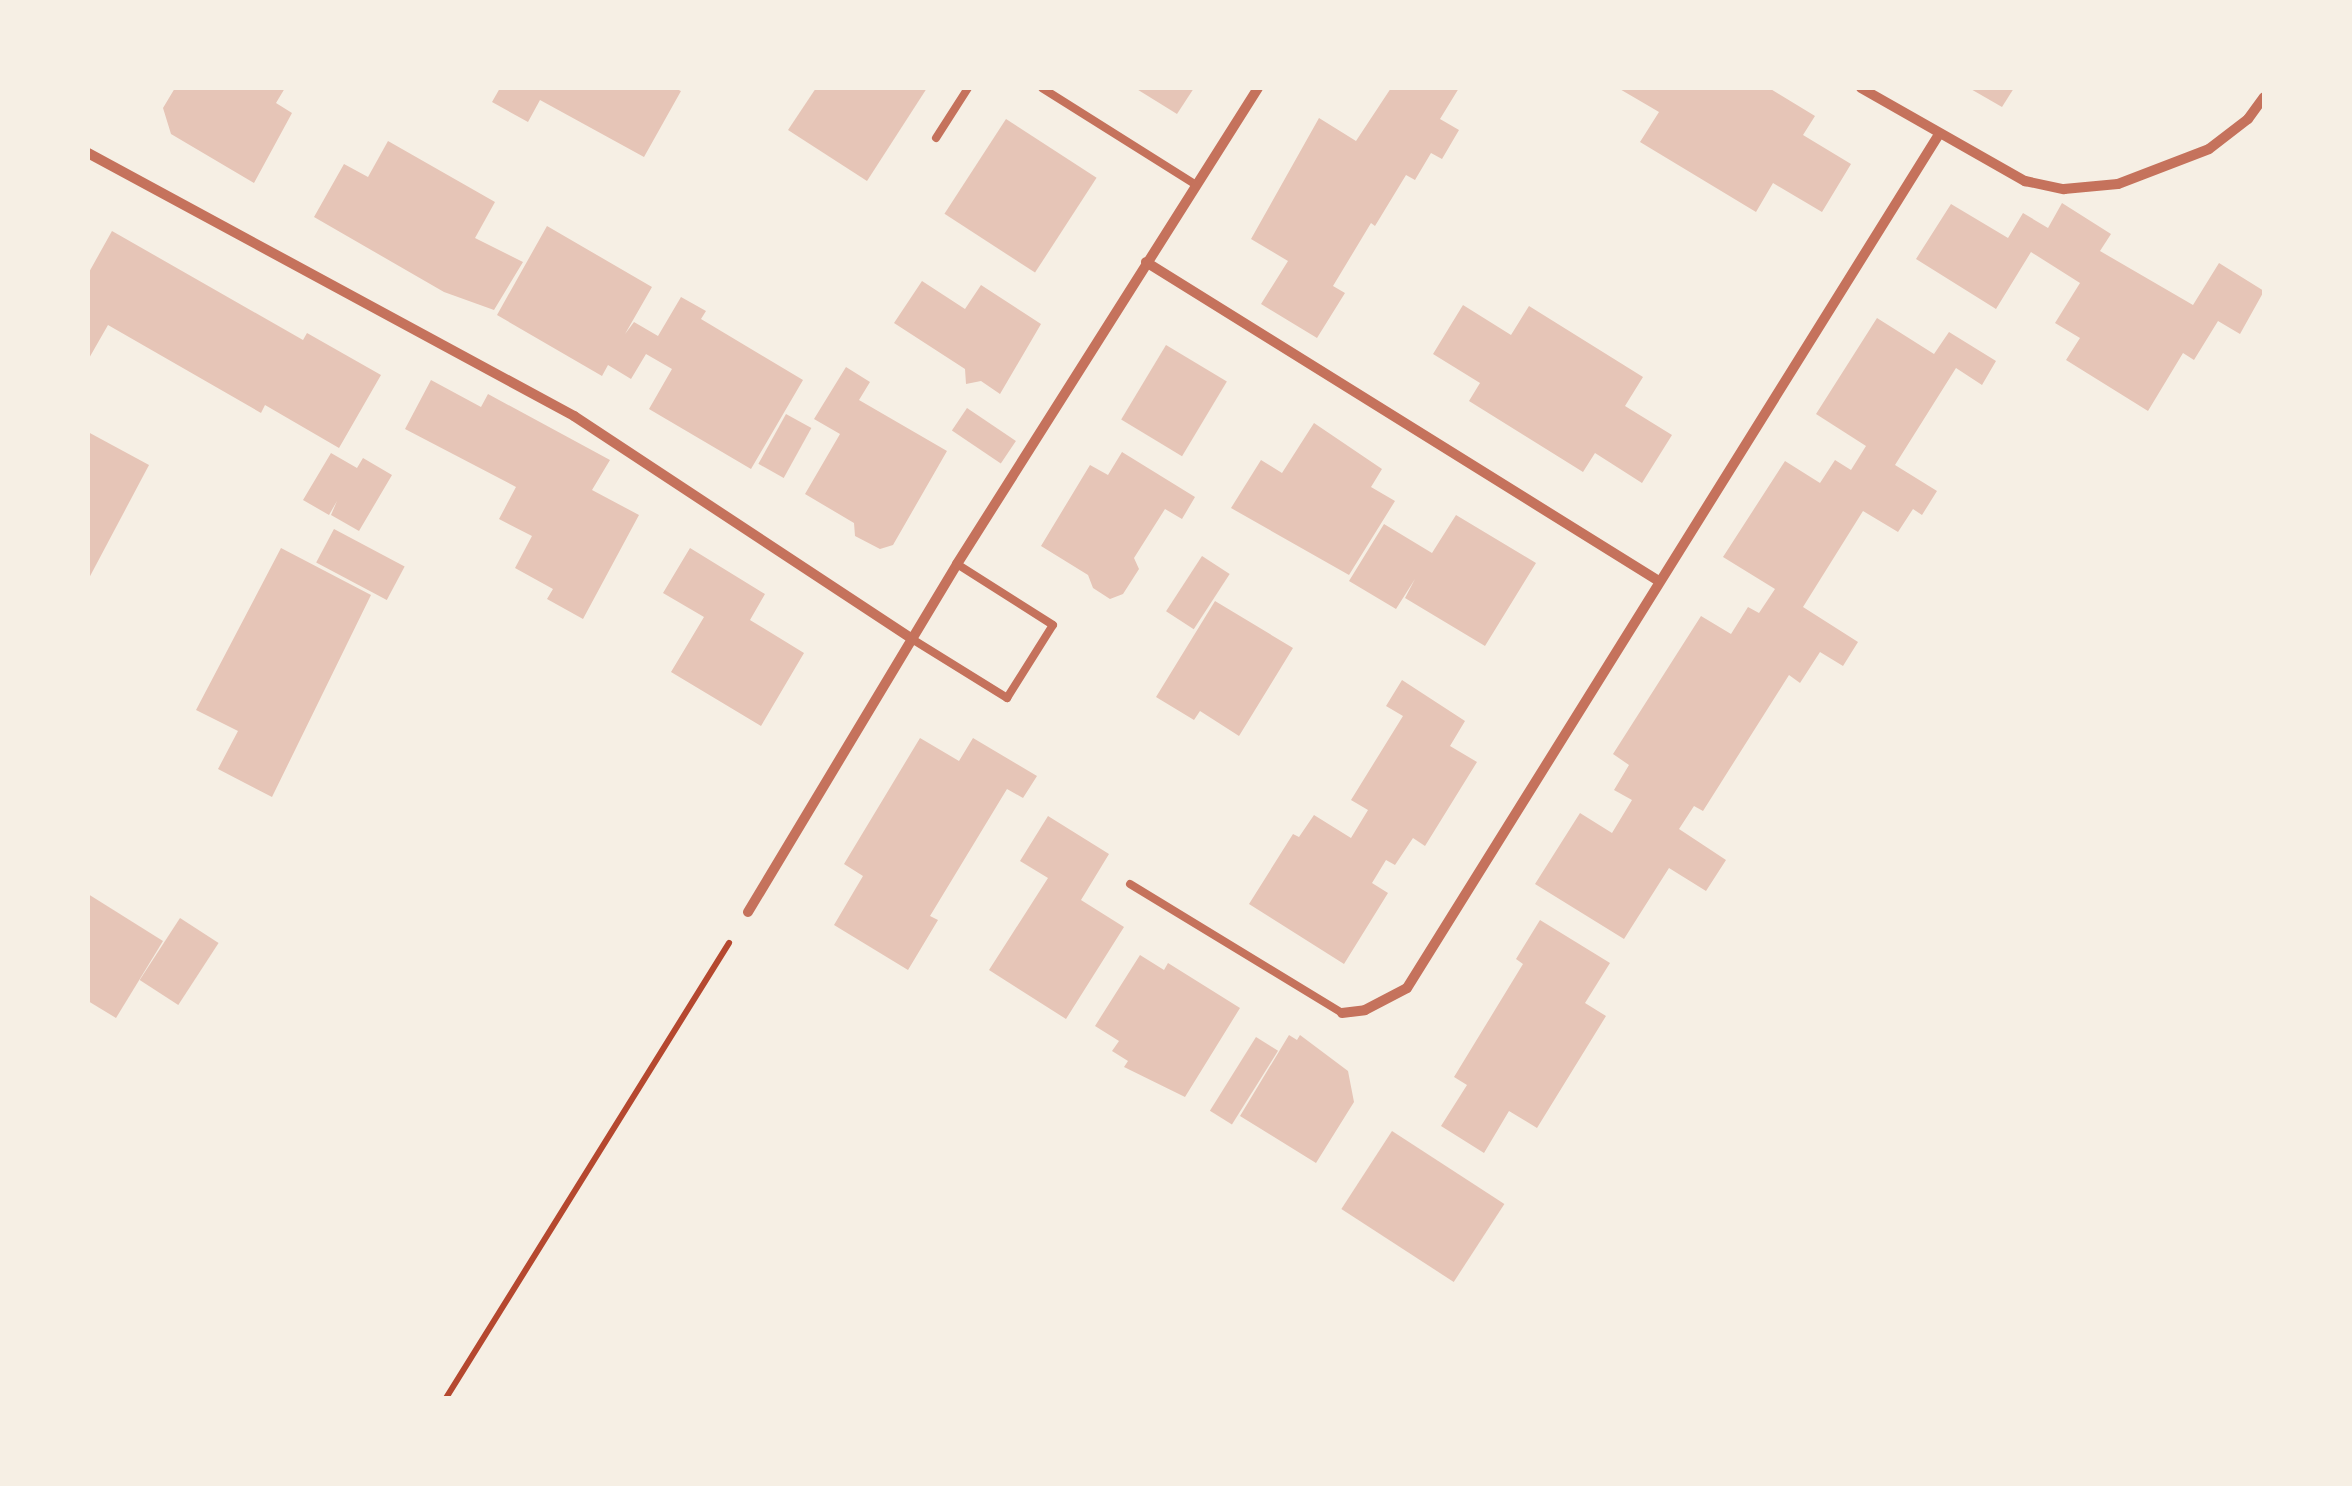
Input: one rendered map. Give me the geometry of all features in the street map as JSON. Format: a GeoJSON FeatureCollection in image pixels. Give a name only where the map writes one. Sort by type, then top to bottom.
{"type":"FeatureCollection","features":[{"type":"Feature","properties":{"kind":"street"},"geometry":{"type":"LineString","coordinates":[[748,912],[956,564],[1258,88]]}},
{"type":"Feature","properties":{"kind":"street"},"geometry":{"type":"LineString","coordinates":[[1861,88],[1938,136],[2025,181],[2064,189],[2118,184],[2209,149],[2248,120],[2264,97]]}},
{"type":"Feature","properties":{"kind":"street"},"geometry":{"type":"LineString","coordinates":[[1342,1014],[1366,1010],[1407,988],[1657,580],[1938,136]]}},
{"type":"Feature","properties":{"kind":"street"},"geometry":{"type":"LineString","coordinates":[[88,154],[574,416],[912,639]]}},
{"type":"Feature","properties":{"kind":"street"},"geometry":{"type":"LineString","coordinates":[[1146,262],[1657,580]]}},
{"type":"Feature","properties":{"kind":"lane"},"geometry":{"type":"LineString","coordinates":[[936,138],[968,88]]}},
{"type":"Feature","properties":{"kind":"lane"},"geometry":{"type":"LineString","coordinates":[[1042,88],[1196,185]]}},
{"type":"Feature","properties":{"kind":"lane"},"geometry":{"type":"LineString","coordinates":[[912,639],[1007,698],[1053,625],[956,564]]}},
{"type":"Feature","properties":{"kind":"lane"},"geometry":{"type":"LineString","coordinates":[[1130,884],[1342,1014]]}},
{"type":"Feature","properties":{"kind":"path"},"geometry":{"type":"LineString","coordinates":[[446,1398],[748,912]]}},
{"type":"Feature","properties":{"kind":"building"},"geometry":{"type":"Polygon","coordinates":[[[175,88],[285,88],[276,103],[292,113],[254,183],[171,134],[163,108],[175,88]]]}},
{"type":"Feature","properties":{"kind":"building"},"geometry":{"type":"Polygon","coordinates":[[[500,88],[681,91],[644,157],[540,100],[528,122],[492,102],[500,88]]]}},
{"type":"Feature","properties":{"kind":"building"},"geometry":{"type":"Polygon","coordinates":[[[816,88],[927,88],[867,181],[788,130],[816,88]]]}},
{"type":"Feature","properties":{"kind":"building"},"geometry":{"type":"Polygon","coordinates":[[[1135,88],[1194,88],[1177,114],[1135,88]]]}},
{"type":"Feature","properties":{"kind":"building"},"geometry":{"type":"Polygon","coordinates":[[[1391,88],[1459,88],[1440,119],[1459,130],[1442,159],[1431,153],[1415,180],[1406,175],[1375,226],[1371,223],[1333,286],[1345,293],[1317,338],[1261,304],[1288,261],[1251,239],[1319,118],[1356,141],[1391,88]]]}},
{"type":"Feature","properties":{"kind":"building"},"geometry":{"type":"Polygon","coordinates":[[[1618,88],[1769,88],[1815,116],[1803,135],[1851,164],[1822,212],[1773,183],[1756,212],[1640,142],[1659,112],[1618,88]]]}},
{"type":"Feature","properties":{"kind":"building"},"geometry":{"type":"Polygon","coordinates":[[[1969,88],[2014,88],[2002,107],[1969,88]]]}},
{"type":"Feature","properties":{"kind":"building"},"geometry":{"type":"Polygon","coordinates":[[[1006,119],[1097,178],[1035,273],[944,214],[1006,119]]]}},
{"type":"Feature","properties":{"kind":"building"},"geometry":{"type":"Polygon","coordinates":[[[388,141],[495,202],[475,238],[523,262],[494,310],[444,292],[314,217],[344,164],[368,177],[388,141]]]}},
{"type":"Feature","properties":{"kind":"building"},"geometry":{"type":"Polygon","coordinates":[[[2062,203],[2111,234],[2100,251],[2193,305],[2219,263],[2264,291],[2240,334],[2218,321],[2194,360],[2183,353],[2148,411],[2066,360],[2080,338],[2055,323],[2080,283],[2031,252],[1996,309],[1916,259],[1951,204],[2008,238],[2023,213],[2048,228],[2062,203]]]}},
{"type":"Feature","properties":{"kind":"building"},"geometry":{"type":"Polygon","coordinates":[[[547,226],[652,287],[625,334],[634,322],[658,336],[681,297],[706,311],[701,319],[803,380],[751,469],[649,409],[672,369],[646,354],[631,379],[608,365],[602,376],[497,315],[547,226]]]}},
{"type":"Feature","properties":{"kind":"building"},"geometry":{"type":"Polygon","coordinates":[[[112,231],[303,340],[307,333],[381,375],[339,448],[265,405],[261,413],[108,325],[88,360],[88,274],[112,231]]]}},
{"type":"Feature","properties":{"kind":"building"},"geometry":{"type":"Polygon","coordinates":[[[922,281],[965,309],[981,285],[1041,324],[1000,394],[981,381],[966,384],[965,369],[894,323],[922,281]]]}},
{"type":"Feature","properties":{"kind":"building"},"geometry":{"type":"Polygon","coordinates":[[[1463,305],[1511,335],[1529,306],[1643,377],[1625,406],[1672,435],[1642,483],[1595,453],[1583,472],[1469,401],[1480,383],[1433,354],[1463,305]]]}},
{"type":"Feature","properties":{"kind":"building"},"geometry":{"type":"Polygon","coordinates":[[[1877,318],[1934,354],[1949,332],[1996,361],[1982,385],[1956,368],[1895,465],[1937,491],[1922,515],[1913,509],[1898,532],[1863,511],[1803,607],[1858,642],[1843,666],[1820,652],[1800,683],[1789,675],[1703,811],[1694,806],[1679,829],[1726,860],[1706,891],[1669,868],[1624,939],[1535,884],[1580,813],[1612,833],[1632,800],[1614,790],[1629,765],[1613,754],[1701,616],[1731,634],[1748,607],[1759,613],[1775,589],[1723,557],[1785,461],[1820,483],[1835,460],[1851,470],[1866,446],[1816,414],[1877,318]]]}},
{"type":"Feature","properties":{"kind":"building"},"geometry":{"type":"Polygon","coordinates":[[[1166,345],[1227,382],[1182,456],[1121,420],[1166,345]]]}},
{"type":"Feature","properties":{"kind":"building"},"geometry":{"type":"Polygon","coordinates":[[[846,367],[870,382],[859,400],[947,451],[893,545],[880,549],[855,536],[854,523],[805,494],[840,434],[814,419],[846,367]]]}},
{"type":"Feature","properties":{"kind":"building"},"geometry":{"type":"Polygon","coordinates":[[[431,380],[481,407],[488,394],[610,460],[592,490],[639,515],[583,619],[547,599],[553,589],[515,568],[532,536],[499,519],[516,487],[405,429],[431,380]]]}},
{"type":"Feature","properties":{"kind":"building"},"geometry":{"type":"Polygon","coordinates":[[[967,408],[1016,441],[1001,463],[952,430],[967,408]]]}},
{"type":"Feature","properties":{"kind":"building"},"geometry":{"type":"Polygon","coordinates":[[[786,414],[811,428],[784,478],[758,464],[786,414]]]}},
{"type":"Feature","properties":{"kind":"building"},"geometry":{"type":"Polygon","coordinates":[[[1314,423],[1382,469],[1371,487],[1395,501],[1349,575],[1231,508],[1261,460],[1282,473],[1314,423]]]}},
{"type":"Feature","properties":{"kind":"building"},"geometry":{"type":"Polygon","coordinates":[[[88,432],[149,465],[88,580],[88,432]]]}},
{"type":"Feature","properties":{"kind":"building"},"geometry":{"type":"Polygon","coordinates":[[[1122,452],[1195,497],[1182,519],[1165,509],[1134,558],[1139,569],[1123,594],[1110,599],[1093,588],[1088,575],[1041,546],[1090,465],[1108,475],[1122,452]]]}},
{"type":"Feature","properties":{"kind":"building"},"geometry":{"type":"Polygon","coordinates":[[[331,453],[357,468],[363,458],[392,475],[359,531],[331,515],[337,501],[329,515],[303,500],[331,453]]]}},
{"type":"Feature","properties":{"kind":"building"},"geometry":{"type":"Polygon","coordinates":[[[1456,515],[1536,563],[1485,646],[1405,598],[1415,579],[1396,609],[1349,581],[1384,524],[1432,553],[1456,515]]]}},
{"type":"Feature","properties":{"kind":"building"},"geometry":{"type":"Polygon","coordinates":[[[334,529],[405,567],[387,600],[316,563],[334,529]]]}},
{"type":"Feature","properties":{"kind":"building"},"geometry":{"type":"Polygon","coordinates":[[[281,548],[371,595],[272,797],[218,769],[238,731],[196,710],[281,548]]]}},
{"type":"Feature","properties":{"kind":"building"},"geometry":{"type":"Polygon","coordinates":[[[690,548],[765,594],[750,620],[804,653],[761,726],[671,672],[704,617],[663,593],[690,548]]]}},
{"type":"Feature","properties":{"kind":"building"},"geometry":{"type":"Polygon","coordinates":[[[1202,556],[1230,574],[1194,629],[1166,611],[1202,556]]]}},
{"type":"Feature","properties":{"kind":"building"},"geometry":{"type":"Polygon","coordinates":[[[1215,601],[1293,648],[1239,736],[1200,711],[1194,720],[1156,697],[1215,601]]]}},
{"type":"Feature","properties":{"kind":"building"},"geometry":{"type":"Polygon","coordinates":[[[1402,680],[1465,721],[1450,746],[1477,762],[1425,846],[1413,838],[1395,865],[1386,860],[1372,883],[1388,893],[1344,964],[1249,904],[1293,834],[1299,837],[1314,815],[1351,838],[1368,810],[1351,800],[1403,716],[1386,706],[1402,680]]]}},
{"type":"Feature","properties":{"kind":"building"},"geometry":{"type":"Polygon","coordinates":[[[920,738],[959,761],[973,738],[1037,776],[1023,798],[1007,789],[930,916],[938,920],[908,970],[834,925],[863,876],[844,864],[920,738]]]}},
{"type":"Feature","properties":{"kind":"building"},"geometry":{"type":"Polygon","coordinates":[[[1048,816],[1109,854],[1081,900],[1124,927],[1066,1019],[989,970],[1048,878],[1020,861],[1048,816]]]}},
{"type":"Feature","properties":{"kind":"building"},"geometry":{"type":"Polygon","coordinates":[[[88,894],[163,941],[116,1018],[88,1001],[88,894]]]}},
{"type":"Feature","properties":{"kind":"building"},"geometry":{"type":"Polygon","coordinates":[[[180,918],[219,943],[178,1005],[140,980],[180,918]]]}},
{"type":"Feature","properties":{"kind":"building"},"geometry":{"type":"Polygon","coordinates":[[[1540,920],[1610,963],[1585,1003],[1606,1016],[1537,1128],[1509,1111],[1484,1153],[1441,1126],[1467,1085],[1454,1077],[1523,964],[1516,959],[1540,920]]]}},
{"type":"Feature","properties":{"kind":"building"},"geometry":{"type":"Polygon","coordinates":[[[1140,955],[1164,970],[1168,963],[1240,1008],[1185,1097],[1124,1067],[1128,1061],[1112,1051],[1119,1041],[1095,1026],[1140,955]]]}},
{"type":"Feature","properties":{"kind":"building"},"geometry":{"type":"Polygon","coordinates":[[[1289,1035],[1297,1040],[1300,1035],[1348,1071],[1354,1102],[1316,1163],[1240,1116],[1289,1035]]]}},
{"type":"Feature","properties":{"kind":"building"},"geometry":{"type":"Polygon","coordinates":[[[1256,1037],[1278,1051],[1232,1125],[1210,1111],[1256,1037]]]}},
{"type":"Feature","properties":{"kind":"building"},"geometry":{"type":"Polygon","coordinates":[[[1392,1131],[1504,1204],[1454,1282],[1341,1209],[1392,1131]]]}}]}
